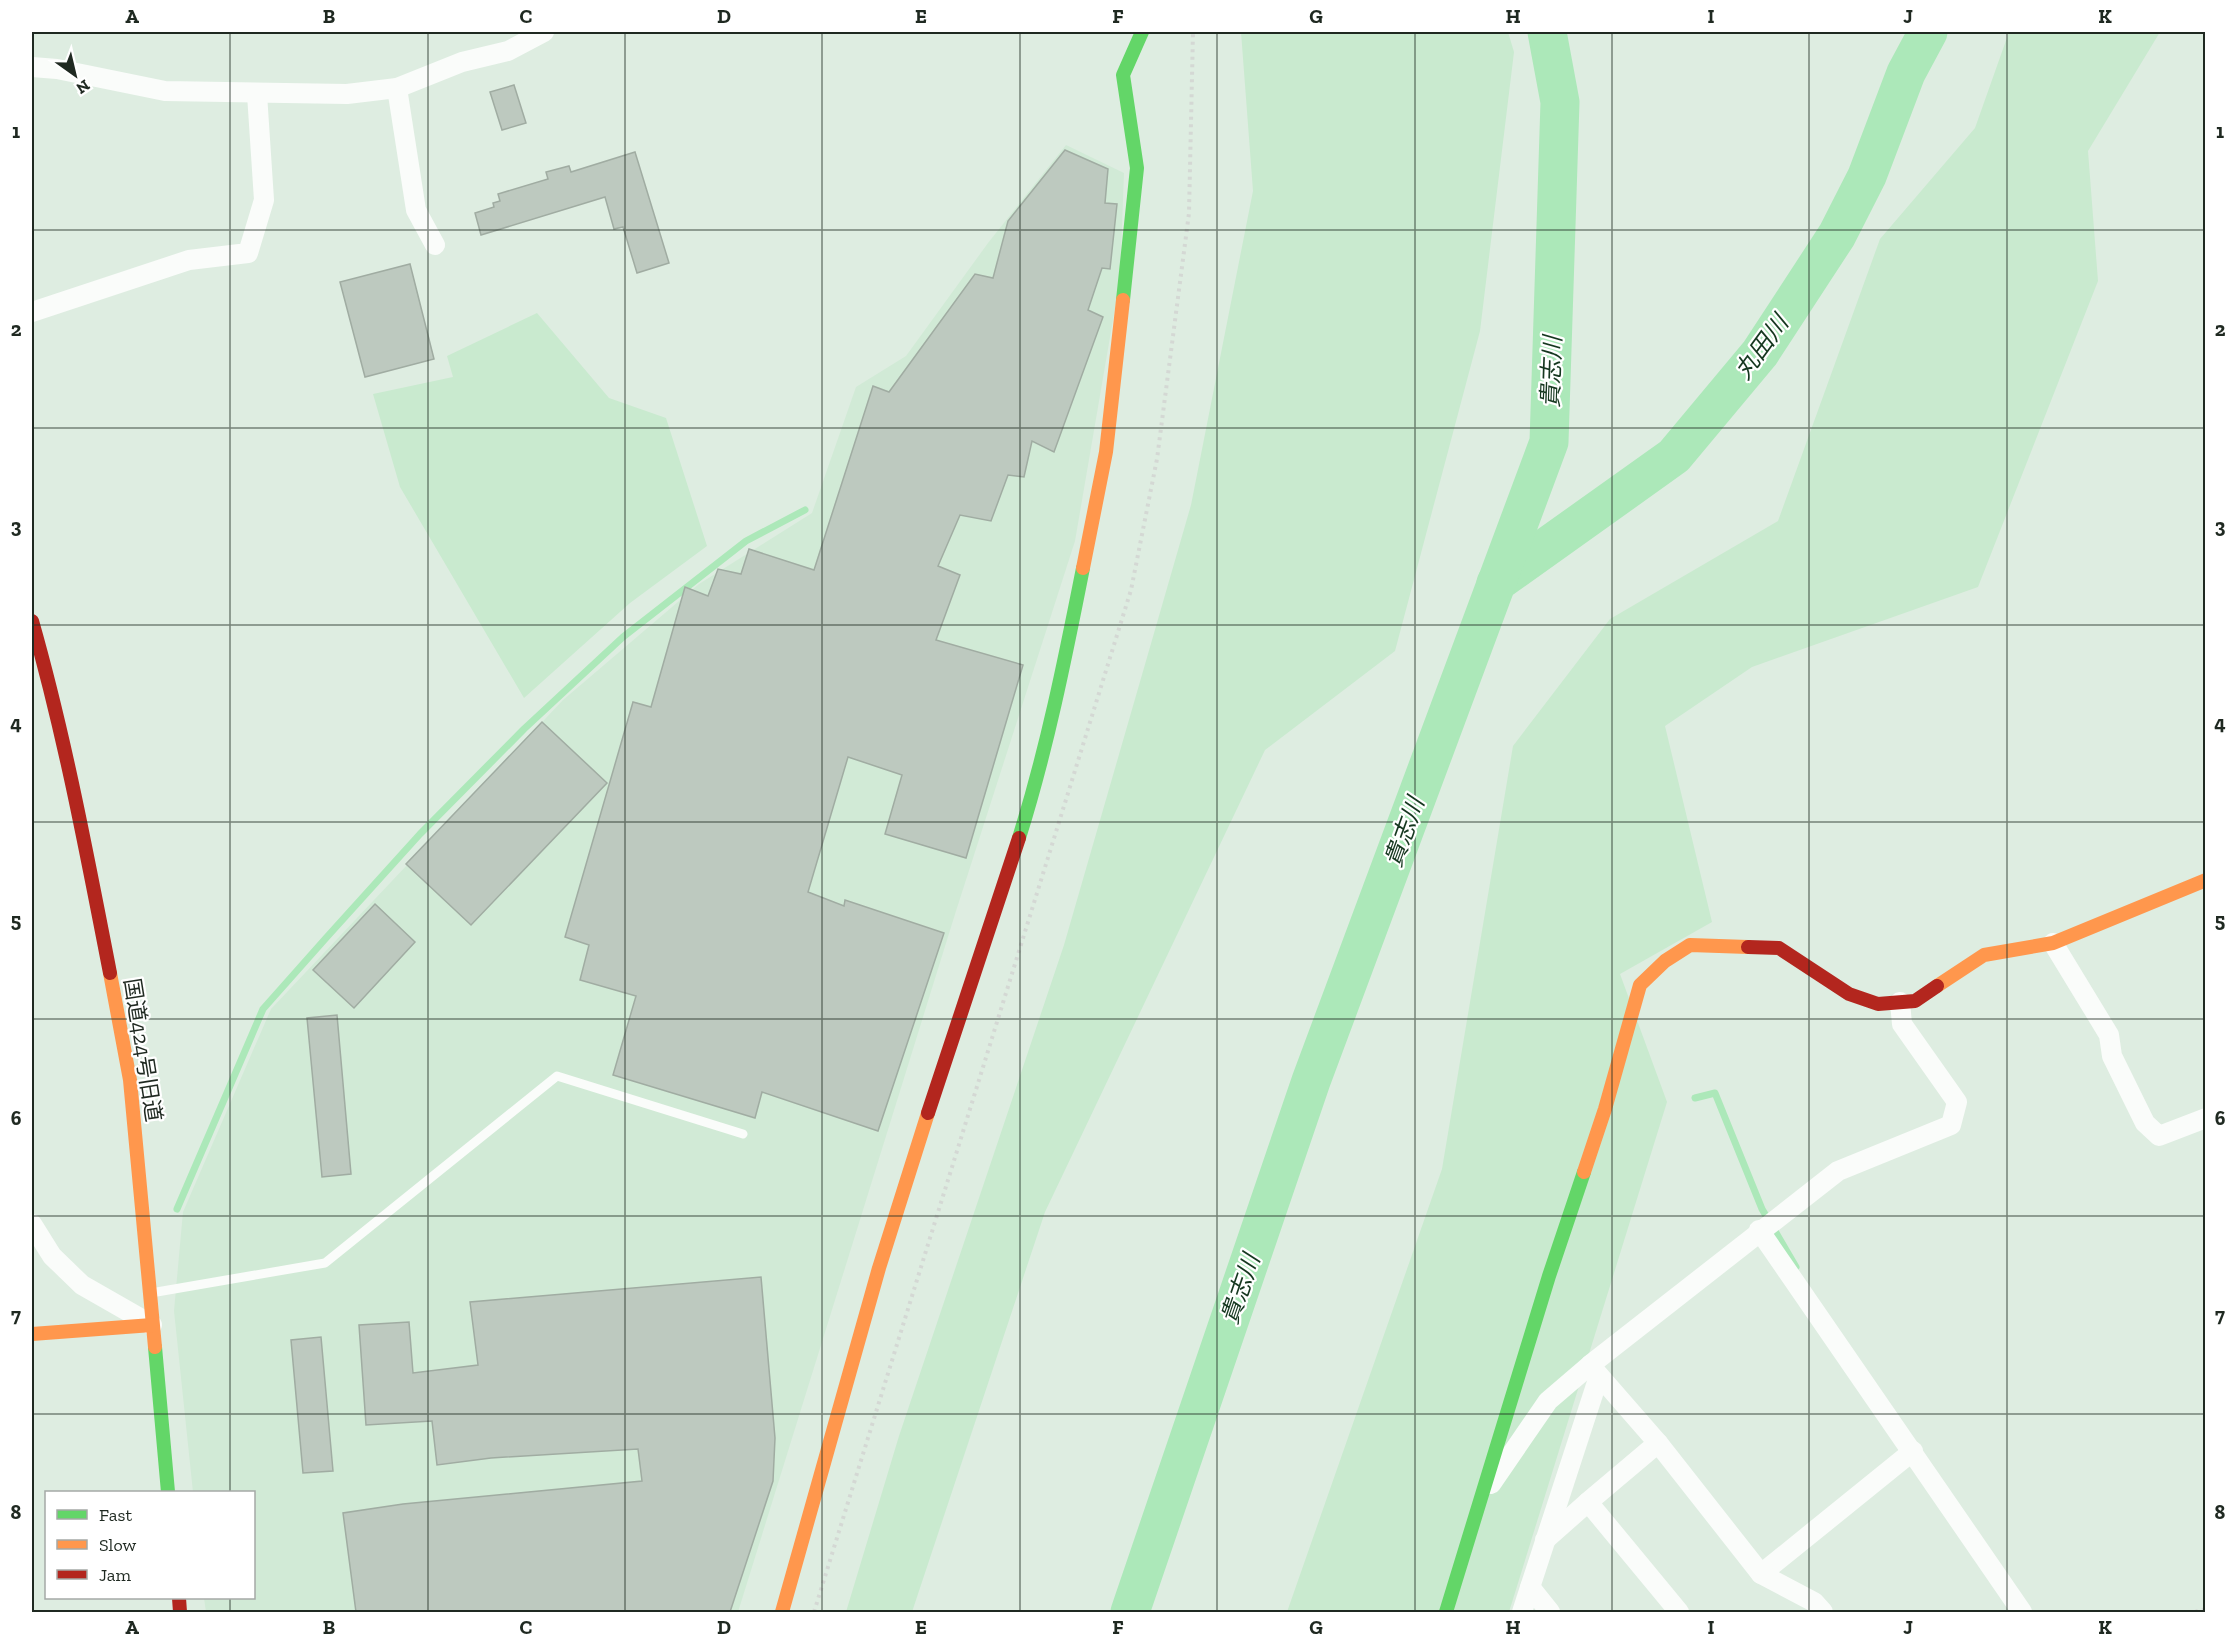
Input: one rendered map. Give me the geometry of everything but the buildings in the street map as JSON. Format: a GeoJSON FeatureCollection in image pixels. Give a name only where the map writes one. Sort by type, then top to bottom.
{"type":"FeatureCollection","features":[{"type":"Feature","properties":{"kind":"street"},"geometry":{"type":"LineString","coordinates":[[32,67],[57,69],[165,91],[347,94],[397,88],[462,62],[508,51],[544,32]]}},
{"type":"Feature","properties":{"kind":"street"},"geometry":{"type":"LineString","coordinates":[[782,1612],[879,1268],[924,1125],[985,947],[1040,771],[1058,697],[1106,452],[1137,168],[1123,75],[1142,32]]}},
{"type":"Feature","properties":{"kind":"street"},"geometry":{"type":"LineString","coordinates":[[397,88],[416,210],[435,246]]}},
{"type":"Feature","properties":{"kind":"street"},"geometry":{"type":"LineString","coordinates":[[32,312],[189,261],[248,253],[264,200],[257,94]]}},
{"type":"Feature","properties":{"kind":"street","name":"国道424号旧道"},"geometry":{"type":"LineString","coordinates":[[32,621],[52,692],[79,815],[130,1080],[168,1491]]}},
{"type":"Feature","properties":{"kind":"street"},"geometry":{"type":"LineString","coordinates":[[1446,1612],[1549,1276],[1605,1109],[1640,985],[1665,961],[1690,945],[1779,948],[1849,994],[1878,1004],[1915,1001],[1984,955],[2053,943],[2205,880]]}},
{"type":"Feature","properties":{"kind":"street"},"geometry":{"type":"LineString","coordinates":[[2053,943],[2109,1035],[2112,1056],[2145,1123],[2159,1136],[2205,1118]]}},
{"type":"Feature","properties":{"kind":"street"},"geometry":{"type":"LineString","coordinates":[[1484,1490],[1496,1479],[1548,1401],[1595,1370],[1759,1230],[1838,1171],[1951,1125],[1957,1102],[1902,1024],[1900,1002]]}},
{"type":"Feature","properties":{"kind":"street"},"geometry":{"type":"LineString","coordinates":[[32,1224],[52,1256],[82,1285],[152,1325]]}},
{"type":"Feature","properties":{"kind":"street"},"geometry":{"type":"LineString","coordinates":[[1759,1230],[2022,1612]]}},
{"type":"Feature","properties":{"kind":"street"},"geometry":{"type":"LineString","coordinates":[[32,1334],[152,1325]]}},
{"type":"Feature","properties":{"kind":"street"},"geometry":{"type":"LineString","coordinates":[[1595,1370],[1658,1443],[1761,1574],[1814,1602],[1823,1612]]}},
{"type":"Feature","properties":{"kind":"street"},"geometry":{"type":"LineString","coordinates":[[1522,1612],[1595,1370]]}},
{"type":"Feature","properties":{"kind":"street"},"geometry":{"type":"LineString","coordinates":[[1545,1540],[1658,1443]]}},
{"type":"Feature","properties":{"kind":"street"},"geometry":{"type":"LineString","coordinates":[[1761,1574],[1913,1451]]}},
{"type":"Feature","properties":{"kind":"street"},"geometry":{"type":"LineString","coordinates":[[1588,1502],[1679,1612]]}},
{"type":"Feature","properties":{"kind":"street"},"geometry":{"type":"LineString","coordinates":[[1530,1587],[1550,1612]]}},
{"type":"Feature","properties":{"kind":"lane"},"geometry":{"type":"LineString","coordinates":[[149,1294],[325,1263],[557,1076],[743,1134]]}},
{"type":"Feature","properties":{"kind":"path"},"geometry":{"type":"LineString","coordinates":[[2195,1612],[2205,1609]]}},
{"type":"Feature","properties":{"kind":"shaded area"},"geometry":{"type":"Polygon","coordinates":[[[1241,32],[1508,32],[1514,52],[1480,331],[1395,651],[1265,750],[1045,1212],[912,1612],[846,1612],[899,1436],[1064,945],[1191,505],[1253,191],[1241,32]]]}},
{"type":"Feature","properties":{"kind":"shaded area"},"geometry":{"type":"Polygon","coordinates":[[[2009,32],[2160,32],[2088,151],[2098,281],[1978,587],[1752,667],[1665,726],[1712,922],[1620,974],[1667,1102],[1509,1612],[1287,1612],[1442,1169],[1513,746],[1610,619],[1778,521],[1880,239],[1975,128],[2009,32]]]}},
{"type":"Feature","properties":{"kind":"shaded area"},"geometry":{"type":"Polygon","coordinates":[[[1066,145],[1124,173],[1120,279],[1075,541],[956,911],[738,1612],[206,1612],[204,1599],[255,1599],[255,1491],[193,1491],[174,1311],[183,1212],[271,1009],[563,700],[699,584],[812,513],[856,387],[906,356],[988,243],[1066,145]]]}},
{"type":"Feature","properties":{"kind":"shaded area"},"geometry":{"type":"Polygon","coordinates":[[[537,313],[609,398],[666,418],[707,546],[630,603],[524,698],[400,487],[373,394],[453,377],[447,356],[537,313]]]}},
{"type":"Feature","properties":{"kind":"waterway","name":"貴志川"},"geometry":{"type":"LineString","coordinates":[[1130,1612],[1311,1081],[1549,442],[1560,102],[1547,32]]}},
{"type":"Feature","properties":{"kind":"waterway","name":"丸田川"},"geometry":{"type":"LineString","coordinates":[[1496,583],[1674,456],[1760,353],[1837,235],[1867,176],[1906,73],[1928,32]]}},
{"type":"Feature","properties":{"kind":"waterway"},"geometry":{"type":"LineString","coordinates":[[177,1209],[263,1009],[326,938],[420,834],[524,729],[623,637],[746,541],[805,510]]}},
{"type":"Feature","properties":{"kind":"waterway"},"geometry":{"type":"LineString","coordinates":[[1695,1098],[1715,1093],[1762,1209],[1796,1267]]}},
{"type":"Feature","properties":{"kind":"traffic: fast"},"geometry":{"type":"LineString","coordinates":[[1123,300],[1137,168],[1123,75],[1142,32]]}},
{"type":"Feature","properties":{"kind":"traffic: fast"},"geometry":{"type":"LineString","coordinates":[[1019,838],[1047,737],[1083,568]]}},
{"type":"Feature","properties":{"kind":"traffic: fast"},"geometry":{"type":"LineString","coordinates":[[1446,1612],[1549,1276],[1584,1172]]}},
{"type":"Feature","properties":{"kind":"traffic: fast"},"geometry":{"type":"LineString","coordinates":[[155,1347],[168,1491]]}},
{"type":"Feature","properties":{"kind":"traffic: slow"},"geometry":{"type":"LineString","coordinates":[[1083,568],[1106,452],[1123,300]]}},
{"type":"Feature","properties":{"kind":"traffic: slow"},"geometry":{"type":"LineString","coordinates":[[1937,986],[1984,955],[2053,943],[2206,880]]}},
{"type":"Feature","properties":{"kind":"traffic: slow"},"geometry":{"type":"LineString","coordinates":[[1584,1172],[1605,1109],[1640,985],[1665,961],[1690,945],[1748,947]]}},
{"type":"Feature","properties":{"kind":"traffic: slow"},"geometry":{"type":"LineString","coordinates":[[110,973],[130,1080],[155,1347]]}},
{"type":"Feature","properties":{"kind":"traffic: slow"},"geometry":{"type":"LineString","coordinates":[[782,1612],[879,1268],[928,1113]]}},
{"type":"Feature","properties":{"kind":"traffic: slow"},"geometry":{"type":"LineString","coordinates":[[32,1334],[152,1325]]}},
{"type":"Feature","properties":{"kind":"traffic: jam"},"geometry":{"type":"LineString","coordinates":[[32,621],[65,752],[110,973]]}},
{"type":"Feature","properties":{"kind":"traffic: jam"},"geometry":{"type":"LineString","coordinates":[[928,1113],[1019,838]]}},
{"type":"Feature","properties":{"kind":"traffic: jam"},"geometry":{"type":"LineString","coordinates":[[1748,947],[1779,948],[1849,994],[1878,1004],[1915,1001],[1937,986]]}},
{"type":"Feature","properties":{"kind":"traffic: jam"},"geometry":{"type":"LineString","coordinates":[[179,1599],[180,1612]]}}]}
